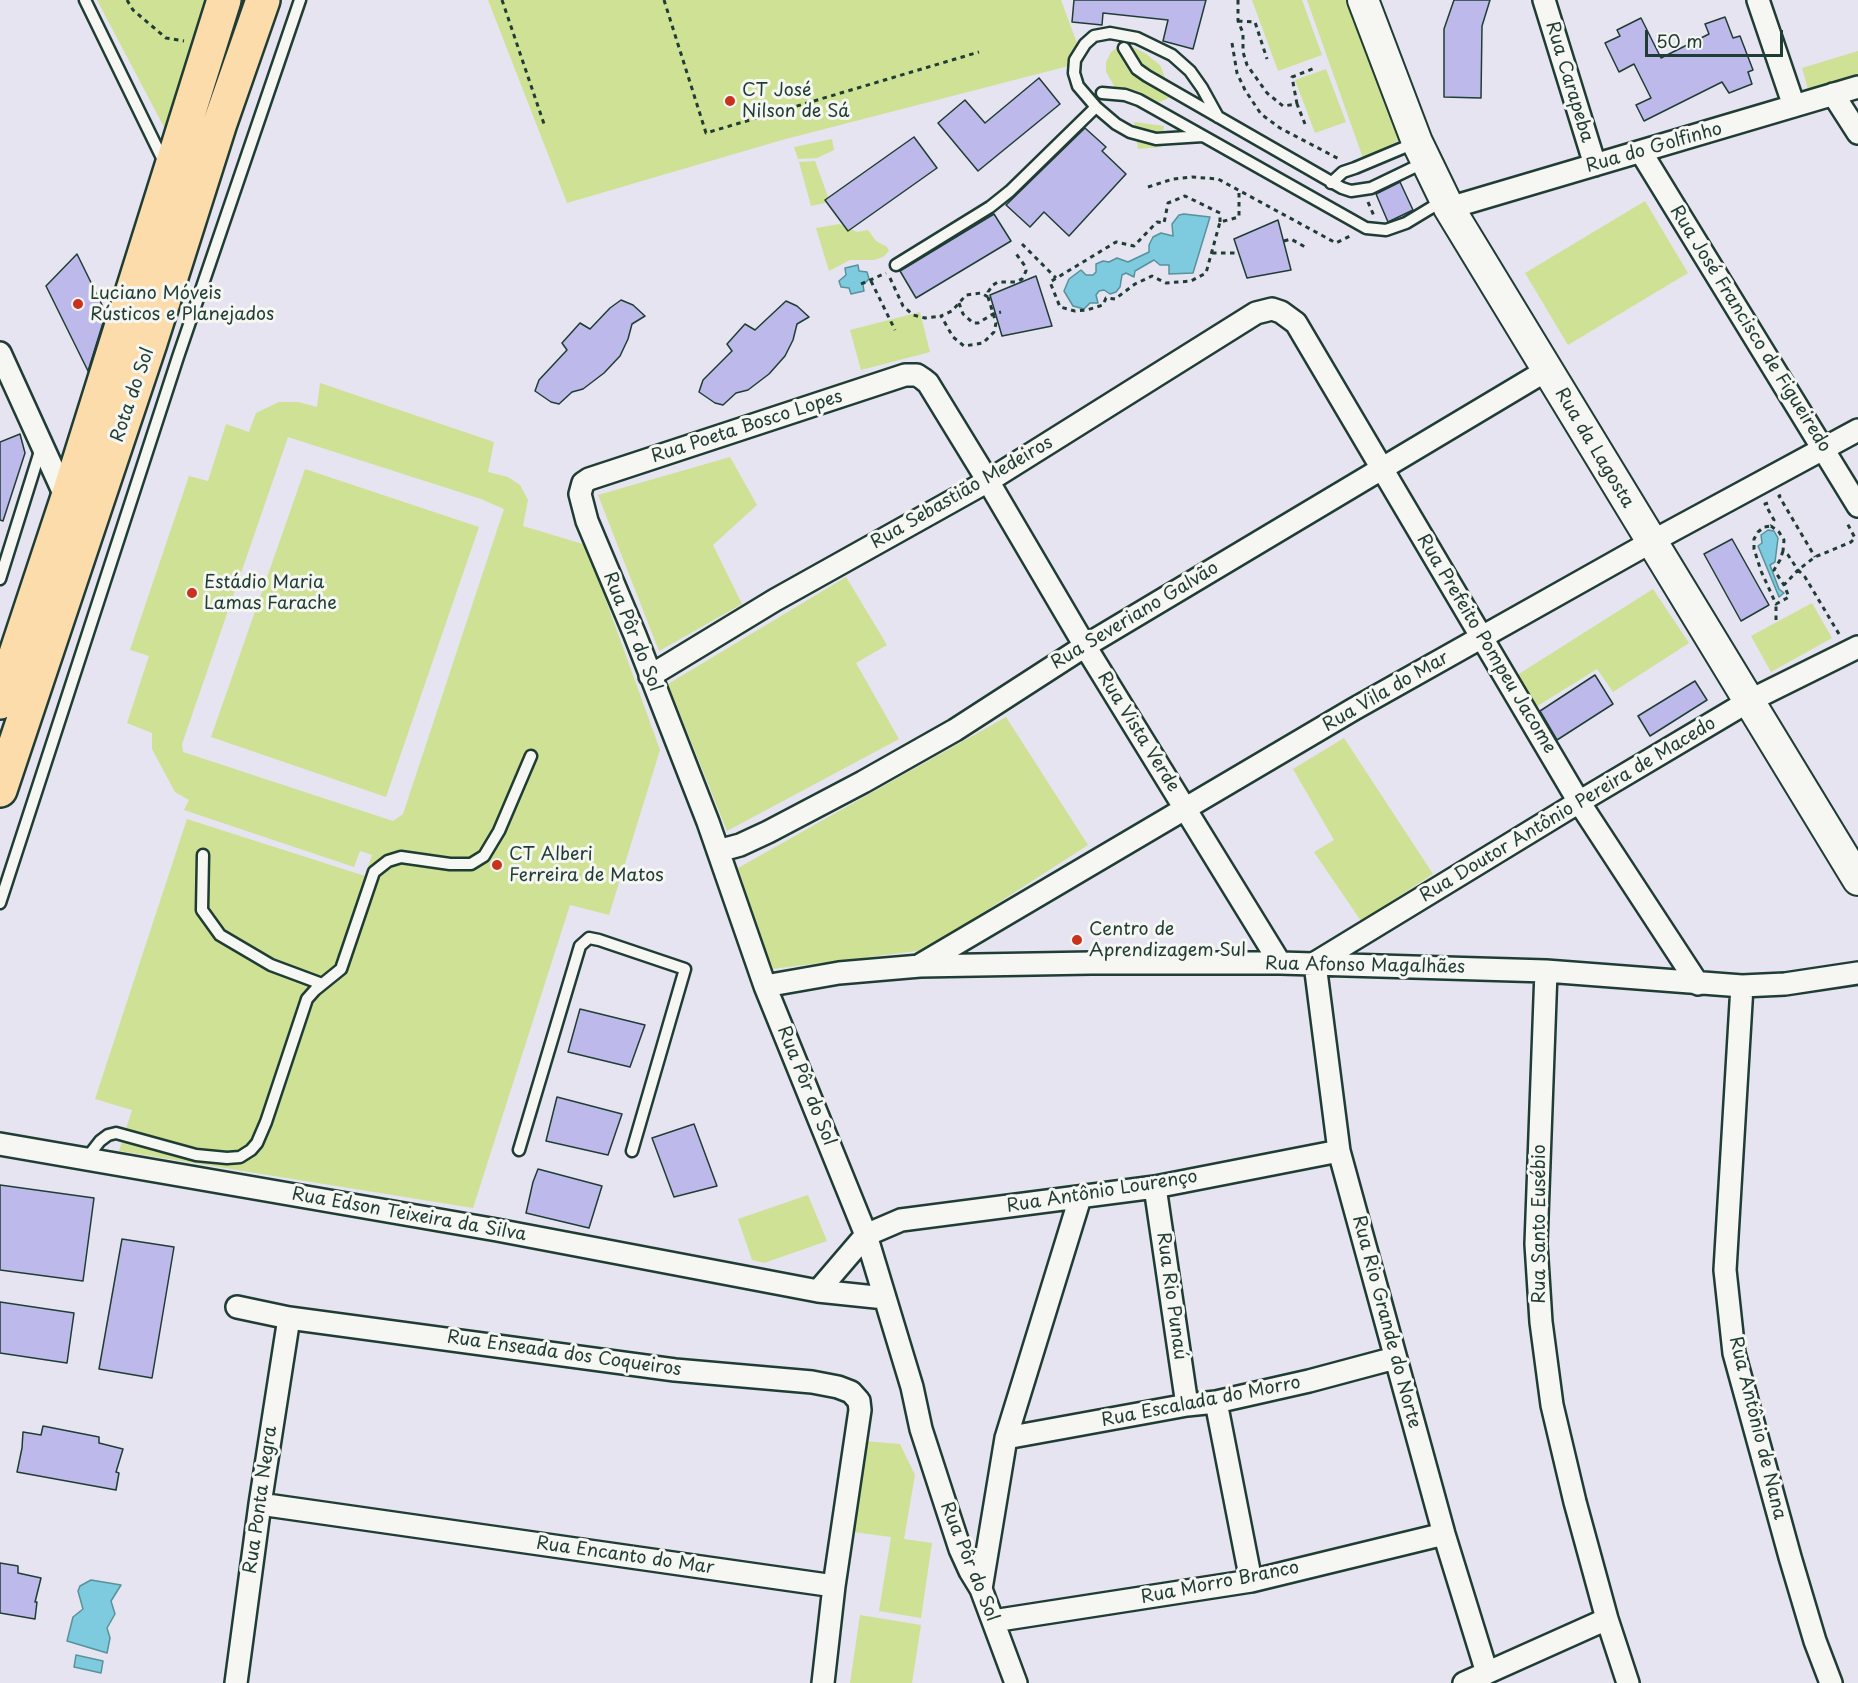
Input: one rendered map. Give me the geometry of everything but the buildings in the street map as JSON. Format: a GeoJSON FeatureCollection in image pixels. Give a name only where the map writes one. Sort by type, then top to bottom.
{"type":"FeatureCollection","features":[{"type":"Feature","properties":{"kind":"main road","name":"Rota do Sol"},"geometry":{"type":"LineString","coordinates":[[0,699],[67,500],[224,0]]}},
{"type":"Feature","properties":{"kind":"main road","name":"Rota do Sol"},"geometry":{"type":"LineString","coordinates":[[0,790],[150,343],[220,123],[263,0]]}},
{"type":"Feature","properties":{"kind":"street","name":"Rua da Lagosta"},"geometry":{"type":"LineString","coordinates":[[1363,0],[1421,152],[1447,204],[1858,880]]}},
{"type":"Feature","properties":{"kind":"street","name":"Rua Carapeba"},"geometry":{"type":"LineString","coordinates":[[1544,0],[1595,165]]}},
{"type":"Feature","properties":{"kind":"street"},"geometry":{"type":"LineString","coordinates":[[1758,0],[1794,106]]}},
{"type":"Feature","properties":{"kind":"street","name":"Rua do Golfinho"},"geometry":{"type":"LineString","coordinates":[[1447,204],[1641,152],[1858,87]]}},
{"type":"Feature","properties":{"kind":"street"},"geometry":{"type":"LineString","coordinates":[[1833,94],[1858,133]]}},
{"type":"Feature","properties":{"kind":"street","name":"Rua José Francisco de Figueiredo"},"geometry":{"type":"LineString","coordinates":[[1641,152],[1823,449],[1849,509]]}},
{"type":"Feature","properties":{"kind":"street","name":"Rua Prefeito Pompeu Jacome"},"geometry":{"type":"LineString","coordinates":[[1272,309],[1281,312],[1296,323],[1579,802],[1698,984]]}},
{"type":"Feature","properties":{"kind":"street","name":"Rua Sebastião Medeiros"},"geometry":{"type":"LineString","coordinates":[[650,676],[775,600],[988,481],[1256,313],[1272,309]]}},
{"type":"Feature","properties":{"kind":"street"},"geometry":{"type":"LineString","coordinates":[[0,353],[67,500]]}},
{"type":"Feature","properties":{"kind":"street","name":"Rua Severiano Galvão"},"geometry":{"type":"LineString","coordinates":[[718,851],[759,837],[955,730],[1085,646],[1548,370]]}},
{"type":"Feature","properties":{"kind":"street","name":"Rua Poeta Bosco Lopes"},"geometry":{"type":"LineString","coordinates":[[580,494],[583,483],[589,479],[905,375],[917,375],[922,379]]}},
{"type":"Feature","properties":{"kind":"street","name":"Rua Vista Verde"},"geometry":{"type":"LineString","coordinates":[[922,379],[928,383],[1085,646],[1280,963]]}},
{"type":"Feature","properties":{"kind":"street","name":"Rua Vila do Mar"},"geometry":{"type":"LineString","coordinates":[[920,966],[1354,709],[1651,542],[1858,430]]}},
{"type":"Feature","properties":{"kind":"street","name":"Rua Pôr do Sol"},"geometry":{"type":"LineString","coordinates":[[580,494],[587,521],[718,851],[765,986],[866,1235],[912,1387],[921,1429],[946,1506],[965,1560],[981,1589],[1016,1683]]}},
{"type":"Feature","properties":{"kind":"street","name":"Rua Doutor Antônio Pereira de Macedo"},"geometry":{"type":"LineString","coordinates":[[1315,964],[1749,701],[1851,651]]}},
{"type":"Feature","properties":{"kind":"street","name":"Rua Afonso Magalhães"},"geometry":{"type":"LineString","coordinates":[[765,986],[839,973],[920,966],[1280,963],[1546,970],[1742,986],[1785,984],[1858,973]]}},
{"type":"Feature","properties":{"kind":"street","name":"Rua Rio Grande do Norte"},"geometry":{"type":"LineString","coordinates":[[1315,964],[1340,1151],[1444,1534],[1487,1673]]}},
{"type":"Feature","properties":{"kind":"street","name":"Rua Santo Eusébio"},"geometry":{"type":"LineString","coordinates":[[1546,970],[1536,1244],[1541,1322],[1552,1405],[1575,1502],[1607,1619],[1628,1683]]}},
{"type":"Feature","properties":{"kind":"street","name":"Rua Antônio de Nana"},"geometry":{"type":"LineString","coordinates":[[1742,986],[1725,1270],[1734,1353],[1790,1557],[1831,1683]]}},
{"type":"Feature","properties":{"kind":"street","name":"Rua Edson Teixeira da Silva"},"geometry":{"type":"LineString","coordinates":[[0,1144],[497,1230],[818,1291],[885,1298]]}},
{"type":"Feature","properties":{"kind":"street","name":"Rua Antônio Lourenço"},"geometry":{"type":"LineString","coordinates":[[866,1235],[901,1221],[1155,1187],[1340,1151]]}},
{"type":"Feature","properties":{"kind":"street","name":"Rua Rio Punaú"},"geometry":{"type":"LineString","coordinates":[[1155,1187],[1187,1405]]}},
{"type":"Feature","properties":{"kind":"street"},"geometry":{"type":"LineString","coordinates":[[981,1589],[1006,1438],[1080,1198]]}},
{"type":"Feature","properties":{"kind":"street"},"geometry":{"type":"LineString","coordinates":[[818,1291],[866,1235]]}},
{"type":"Feature","properties":{"kind":"street","name":"Rua Enseada dos Coqueiros"},"geometry":{"type":"LineString","coordinates":[[237,1307],[289,1318],[675,1370],[812,1382],[851,1392],[859,1401],[860,1410],[834,1586]]}},
{"type":"Feature","properties":{"kind":"street","name":"Rua Ponta Negra"},"geometry":{"type":"LineString","coordinates":[[236,1683],[260,1504],[289,1318]]}},
{"type":"Feature","properties":{"kind":"street","name":"Rua Escalada do Morro"},"geometry":{"type":"LineString","coordinates":[[1006,1438],[1187,1405],[1216,1402],[1309,1381],[1395,1358]]}},
{"type":"Feature","properties":{"kind":"street"},"geometry":{"type":"LineString","coordinates":[[1216,1402],[1251,1581]]}},
{"type":"Feature","properties":{"kind":"street","name":"Rua Encanto do Mar"},"geometry":{"type":"LineString","coordinates":[[260,1504],[834,1586]]}},
{"type":"Feature","properties":{"kind":"street","name":"Rua Morro Branco"},"geometry":{"type":"LineString","coordinates":[[993,1621],[1251,1581],[1444,1534]]}},
{"type":"Feature","properties":{"kind":"street"},"geometry":{"type":"LineString","coordinates":[[823,1683],[834,1586]]}},
{"type":"Feature","properties":{"kind":"street"},"geometry":{"type":"LineString","coordinates":[[1464,1683],[1607,1619]]}},
{"type":"Feature","properties":{"kind":"lane"},"geometry":{"type":"LineString","coordinates":[[85,0],[170,173]]}},
{"type":"Feature","properties":{"kind":"lane"},"geometry":{"type":"LineString","coordinates":[[0,903],[177,357],[300,0]]}},
{"type":"Feature","properties":{"kind":"lane"},"geometry":{"type":"LineString","coordinates":[[1203,136],[1156,139],[1142,136],[1116,124],[1096,107],[1078,86],[1074,73],[1075,60],[1084,44],[1094,36],[1110,33],[1137,38],[1172,55],[1196,79],[1218,117]]}},
{"type":"Feature","properties":{"kind":"lane"},"geometry":{"type":"LineString","coordinates":[[1124,48],[1137,69],[1147,76],[1331,183],[1351,190],[1371,188],[1421,152]]}},
{"type":"Feature","properties":{"kind":"lane"},"geometry":{"type":"LineString","coordinates":[[1102,93],[1125,95],[1139,100],[1366,228],[1386,230],[1447,204]]}},
{"type":"Feature","properties":{"kind":"lane"},"geometry":{"type":"LineString","coordinates":[[896,265],[990,207],[1010,191],[1096,107]]}},
{"type":"Feature","properties":{"kind":"lane"},"geometry":{"type":"LineString","coordinates":[[1331,183],[1343,172],[1421,152]]}},
{"type":"Feature","properties":{"kind":"lane"},"geometry":{"type":"LineString","coordinates":[[0,579],[42,446]]}},
{"type":"Feature","properties":{"kind":"lane"},"geometry":{"type":"LineString","coordinates":[[86,1159],[100,1141],[116,1133],[196,1155],[240,1157],[251,1150],[257,1143],[266,1122],[307,999],[341,969],[374,872],[388,861],[402,857],[450,864],[471,864],[484,856],[499,831],[531,756]]}},
{"type":"Feature","properties":{"kind":"lane"},"geometry":{"type":"LineString","coordinates":[[203,855],[202,910],[220,935],[271,965],[322,984]]}},
{"type":"Feature","properties":{"kind":"lane"},"geometry":{"type":"LineString","coordinates":[[519,1150],[580,946],[590,938],[685,969],[632,1151]]}},
{"type":"Feature","properties":{"kind":"path"},"geometry":{"type":"LineString","coordinates":[[127,0],[133,10],[166,38],[183,41],[202,39],[214,31]]}},
{"type":"Feature","properties":{"kind":"path"},"geometry":{"type":"LineString","coordinates":[[502,0],[544,124]]}},
{"type":"Feature","properties":{"kind":"path"},"geometry":{"type":"LineString","coordinates":[[664,0],[706,133],[979,52]]}},
{"type":"Feature","properties":{"kind":"path"},"geometry":{"type":"LineString","coordinates":[[1238,0],[1238,21],[1243,33],[1243,52],[1247,65],[1268,93],[1283,106],[1297,104]]}},
{"type":"Feature","properties":{"kind":"path"},"geometry":{"type":"LineString","coordinates":[[1238,21],[1255,22],[1267,59]]}},
{"type":"Feature","properties":{"kind":"path"},"geometry":{"type":"LineString","coordinates":[[1305,124],[1297,104],[1292,77],[1315,68]]}},
{"type":"Feature","properties":{"kind":"path"},"geometry":{"type":"LineString","coordinates":[[1220,222],[1239,217],[1239,189]]}},
{"type":"Feature","properties":{"kind":"path"},"geometry":{"type":"LineString","coordinates":[[1185,196],[1220,213],[1220,222],[1206,273],[1191,281],[1166,283],[1152,276],[1135,284],[1115,299],[1106,298],[1103,304],[1087,310],[1075,311],[1060,308],[1050,282],[1116,242],[1134,246],[1156,222],[1164,223],[1168,203],[1185,196]]}},
{"type":"Feature","properties":{"kind":"path"},"geometry":{"type":"LineString","coordinates":[[1284,241],[1291,238],[1305,247]]}},
{"type":"Feature","properties":{"kind":"path"},"geometry":{"type":"LineString","coordinates":[[1022,244],[1056,278]]}},
{"type":"Feature","properties":{"kind":"path"},"geometry":{"type":"LineString","coordinates":[[941,316],[953,337],[964,346],[983,343],[994,332],[996,322],[988,292],[998,282],[1015,282],[1022,279],[1026,271],[1014,251]]}},
{"type":"Feature","properties":{"kind":"path"},"geometry":{"type":"LineString","coordinates":[[1212,253],[1239,253]]}},
{"type":"Feature","properties":{"kind":"path"},"geometry":{"type":"LineString","coordinates":[[861,284],[888,272],[903,306],[913,315],[925,318],[941,316],[952,311],[966,295],[972,293],[981,293],[988,297]]}},
{"type":"Feature","properties":{"kind":"path"},"geometry":{"type":"LineString","coordinates":[[871,281],[896,330]]}},
{"type":"Feature","properties":{"kind":"path"},"geometry":{"type":"LineString","coordinates":[[959,303],[963,314],[973,323],[986,320],[993,314],[1001,312]]}},
{"type":"Feature","properties":{"kind":"path"},"geometry":{"type":"LineString","coordinates":[[1771,526],[1774,520],[1765,504],[1789,491]]}},
{"type":"Feature","properties":{"kind":"path"},"geometry":{"type":"LineString","coordinates":[[1779,496],[1815,557]]}},
{"type":"Feature","properties":{"kind":"path"},"geometry":{"type":"LineString","coordinates":[[1784,585],[1815,557],[1851,542],[1855,538],[1849,509]]}},
{"type":"Feature","properties":{"kind":"path"},"geometry":{"type":"LineString","coordinates":[[1776,604],[1789,597],[1774,570],[1780,560],[1784,540],[1771,526],[1764,527],[1758,532],[1754,539],[1754,549],[1776,604],[1776,620]]}},
{"type":"Feature","properties":{"kind":"path"},"geometry":{"type":"LineString","coordinates":[[1782,551],[1788,555],[1805,577],[1851,651]]}},
{"type":"Feature","properties":{"kind":"green space"},"geometry":{"type":"Polygon","coordinates":[[[97,0],[206,0],[165,129],[97,0]]]}},
{"type":"Feature","properties":{"kind":"green space","name":"CT José Nilson de Sá"},"geometry":{"type":"Polygon","coordinates":[[[488,0],[1061,0],[1084,62],[782,140],[567,203],[488,0]]]}},
{"type":"Feature","properties":{"kind":"green space"},"geometry":{"type":"Polygon","coordinates":[[[1252,0],[1302,0],[1322,55],[1278,71],[1252,0]]]}},
{"type":"Feature","properties":{"kind":"green space"},"geometry":{"type":"Polygon","coordinates":[[[1307,0],[1356,0],[1404,137],[1364,161],[1307,0]]]}},
{"type":"Feature","properties":{"kind":"green space"},"geometry":{"type":"Polygon","coordinates":[[[1124,43],[1145,53],[1160,65],[1171,97],[1157,103],[1131,101],[1116,89],[1106,72],[1106,62],[1111,52],[1124,43]]]}},
{"type":"Feature","properties":{"kind":"green space"},"geometry":{"type":"Polygon","coordinates":[[[1858,51],[1858,82],[1810,96],[1802,68],[1858,51]]]}},
{"type":"Feature","properties":{"kind":"green space"},"geometry":{"type":"Polygon","coordinates":[[[1326,69],[1346,122],[1315,133],[1295,80],[1326,69]]]}},
{"type":"Feature","properties":{"kind":"green space"},"geometry":{"type":"Polygon","coordinates":[[[1134,122],[1164,126],[1161,147],[1138,149],[1134,122]]]}},
{"type":"Feature","properties":{"kind":"green space"},"geometry":{"type":"Polygon","coordinates":[[[832,139],[834,150],[817,158],[798,159],[794,147],[832,139]]]}},
{"type":"Feature","properties":{"kind":"green space"},"geometry":{"type":"Polygon","coordinates":[[[815,161],[830,202],[811,206],[799,162],[815,161]]]}},
{"type":"Feature","properties":{"kind":"green space"},"geometry":{"type":"Polygon","coordinates":[[[1645,201],[1688,273],[1568,345],[1525,273],[1645,201]]]}},
{"type":"Feature","properties":{"kind":"green space"},"geometry":{"type":"Polygon","coordinates":[[[839,224],[857,232],[868,230],[876,241],[887,247],[889,251],[883,257],[874,260],[850,260],[829,271],[816,228],[839,224]]]}},
{"type":"Feature","properties":{"kind":"green space"},"geometry":{"type":"Polygon","coordinates":[[[920,312],[930,352],[861,370],[850,330],[920,312]]]}},
{"type":"Feature","properties":{"kind":"green space","name":"CT Alberi Ferreira de Matos"},"geometry":{"type":"Polygon","coordinates":[[[320,383],[494,442],[488,472],[508,477],[520,485],[528,500],[523,526],[586,545],[660,750],[609,915],[570,905],[473,1208],[119,1151],[132,1110],[95,1099],[187,819],[365,876],[372,855],[360,851],[354,867],[184,810],[189,800],[175,792],[152,749],[152,733],[127,723],[149,656],[130,650],[189,476],[208,481],[226,424],[249,432],[256,413],[279,402],[298,402],[317,407],[320,383]],[[288,437],[182,744],[183,752],[393,821],[403,814],[504,509],[481,499],[288,437]]]}},
{"type":"Feature","properties":{"kind":"green space"},"geometry":{"type":"Polygon","coordinates":[[[730,457],[757,505],[713,545],[742,604],[659,651],[598,495],[730,457]]]}},
{"type":"Feature","properties":{"kind":"green space"},"geometry":{"type":"Polygon","coordinates":[[[305,469],[479,527],[386,797],[211,737],[305,469]]]}},
{"type":"Feature","properties":{"kind":"green space"},"geometry":{"type":"Polygon","coordinates":[[[846,577],[887,645],[856,663],[899,739],[727,831],[668,684],[846,577]]]}},
{"type":"Feature","properties":{"kind":"green space"},"geometry":{"type":"Polygon","coordinates":[[[1653,589],[1689,643],[1613,692],[1597,669],[1531,710],[1511,679],[1653,589]]]}},
{"type":"Feature","properties":{"kind":"green space"},"geometry":{"type":"Polygon","coordinates":[[[1812,603],[1832,638],[1771,672],[1751,636],[1812,603]]]}},
{"type":"Feature","properties":{"kind":"green space"},"geometry":{"type":"Polygon","coordinates":[[[1006,717],[1088,845],[925,950],[772,969],[738,868],[1006,717]]]}},
{"type":"Feature","properties":{"kind":"green space"},"geometry":{"type":"Polygon","coordinates":[[[1344,738],[1433,874],[1361,921],[1314,852],[1334,840],[1293,769],[1344,738]]]}},
{"type":"Feature","properties":{"kind":"green space"},"geometry":{"type":"Polygon","coordinates":[[[808,1195],[827,1241],[764,1263],[752,1260],[738,1219],[808,1195]]]}},
{"type":"Feature","properties":{"kind":"green space"},"geometry":{"type":"Polygon","coordinates":[[[863,1441],[900,1444],[915,1475],[904,1539],[932,1543],[921,1618],[879,1611],[891,1537],[853,1532],[863,1441]]]}},
{"type":"Feature","properties":{"kind":"green space"},"geometry":{"type":"Polygon","coordinates":[[[860,1615],[921,1625],[912,1683],[850,1683],[860,1615]]]}},
{"type":"Feature","properties":{"kind":"water"},"geometry":{"type":"Polygon","coordinates":[[[1179,215],[1210,217],[1193,273],[1169,274],[1169,265],[1160,265],[1154,260],[1135,271],[1134,277],[1126,273],[1122,275],[1120,287],[1116,292],[1110,294],[1104,290],[1099,291],[1096,295],[1098,303],[1090,303],[1084,309],[1073,306],[1064,291],[1069,279],[1081,270],[1086,275],[1093,275],[1096,272],[1096,264],[1103,261],[1109,262],[1117,258],[1128,262],[1149,252],[1149,245],[1153,237],[1161,233],[1173,236],[1172,224],[1179,215]]]}},
{"type":"Feature","properties":{"kind":"water"},"geometry":{"type":"Polygon","coordinates":[[[858,265],[859,271],[867,272],[869,279],[863,285],[864,291],[851,294],[849,288],[841,287],[839,281],[846,275],[845,268],[858,265]]]}},
{"type":"Feature","properties":{"kind":"water"},"geometry":{"type":"Polygon","coordinates":[[[1768,530],[1774,531],[1778,538],[1775,562],[1770,565],[1779,589],[1784,593],[1779,597],[1758,546],[1762,543],[1761,535],[1768,530]]]}},
{"type":"Feature","properties":{"kind":"water"},"geometry":{"type":"Polygon","coordinates":[[[91,1580],[121,1585],[111,1601],[115,1614],[107,1628],[110,1638],[107,1653],[67,1641],[73,1617],[83,1609],[78,1591],[80,1586],[91,1580]]]}},
{"type":"Feature","properties":{"kind":"water"},"geometry":{"type":"Polygon","coordinates":[[[76,1655],[103,1661],[101,1673],[74,1667],[76,1655]]]}},
{"type":"Feature","properties":{"kind":"place","name":"CT José Nilson de Sá"},"geometry":{"type":"Point","coordinates":[730,101]}},
{"type":"Feature","properties":{"kind":"place","name":"Luciano Móveis Rústicos e Planejados"},"geometry":{"type":"Point","coordinates":[78,304]}},
{"type":"Feature","properties":{"kind":"place","name":"Estádio Maria Lamas Farache"},"geometry":{"type":"Point","coordinates":[192,593]}},
{"type":"Feature","properties":{"kind":"place","name":"CT Alberi Ferreira de Matos"},"geometry":{"type":"Point","coordinates":[497,865]}},
{"type":"Feature","properties":{"kind":"place","name":"Centro de Aprendizagem Sul"},"geometry":{"type":"Point","coordinates":[1077,940]}}]}
